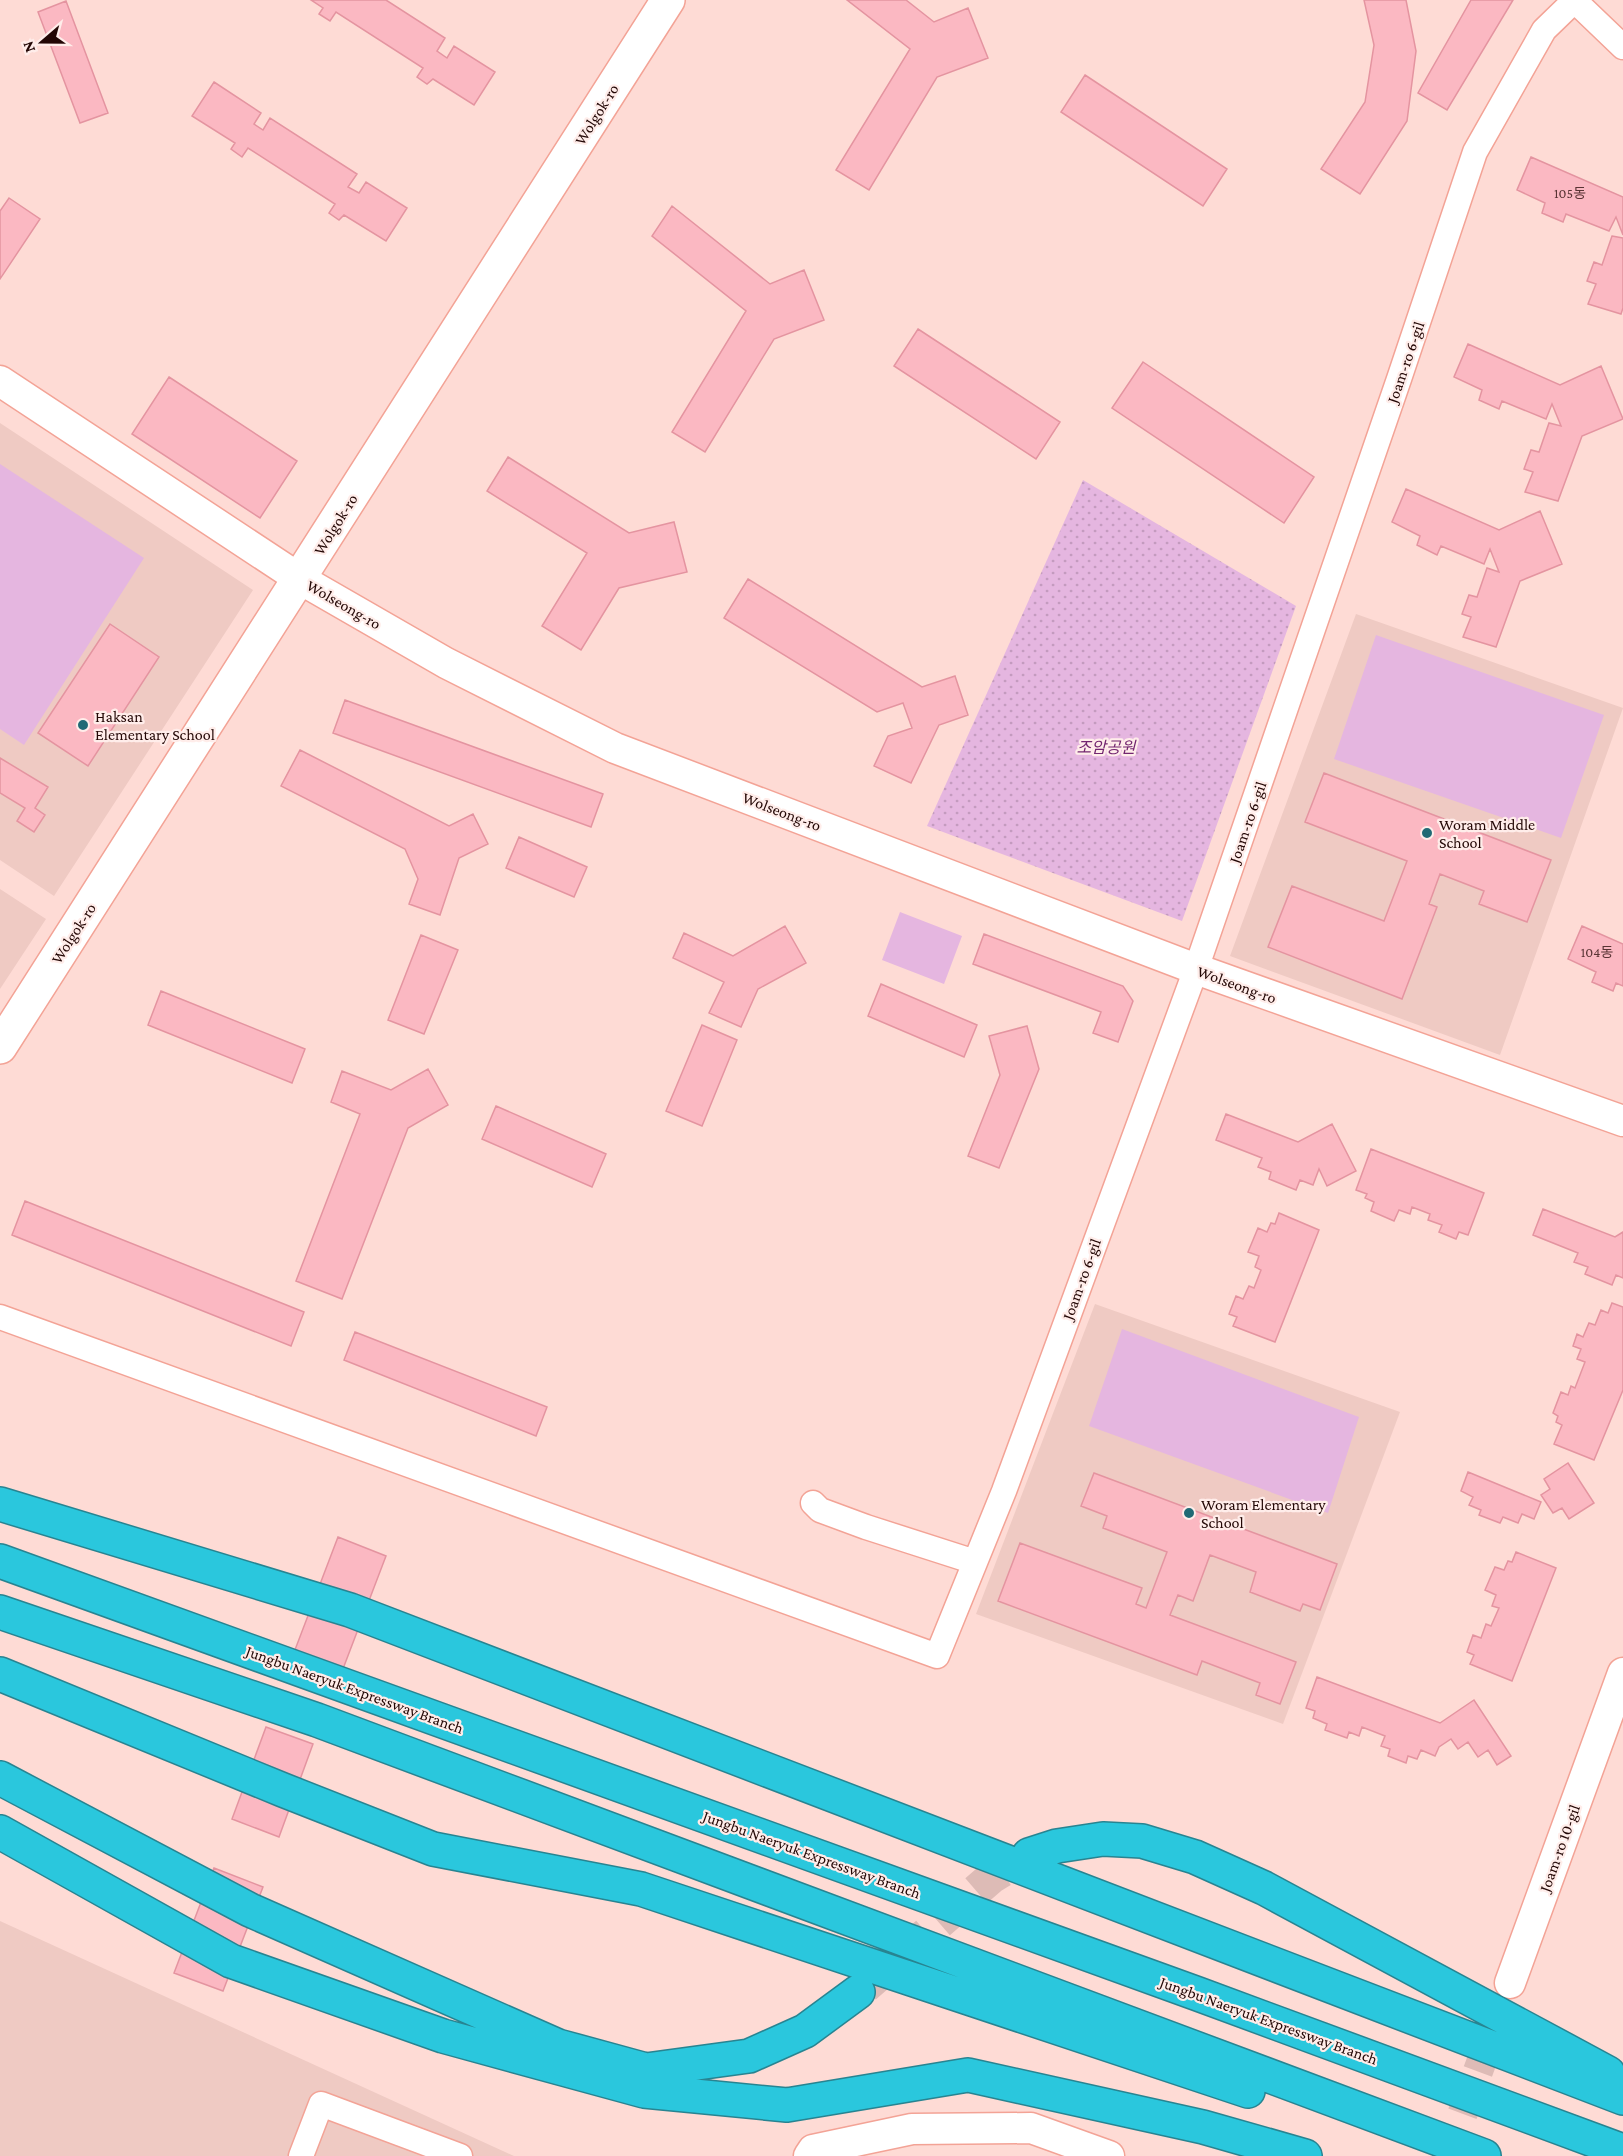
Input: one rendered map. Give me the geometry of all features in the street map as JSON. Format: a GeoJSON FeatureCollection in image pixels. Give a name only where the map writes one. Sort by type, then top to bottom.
{"type":"FeatureCollection","features":[{"type":"Feature","properties":{"kind":"highway"},"geometry":{"type":"LineString","coordinates":[[0,1504],[350,1610],[1623,2098]]}},
{"type":"Feature","properties":{"kind":"highway","name":"Jungbu Naeryuk Expressway Branch"},"geometry":{"type":"LineString","coordinates":[[0,1561],[1198,1994],[1623,2151]]}},
{"type":"Feature","properties":{"kind":"highway"},"geometry":{"type":"LineString","coordinates":[[0,1611],[317,1720],[1484,2156]]}},
{"type":"Feature","properties":{"kind":"highway"},"geometry":{"type":"LineString","coordinates":[[0,1674],[433,1849],[641,1889],[1353,2125],[1469,2156]]}},
{"type":"Feature","properties":{"kind":"highway"},"geometry":{"type":"LineString","coordinates":[[0,1778],[250,1910],[558,2046],[646,2070],[749,2055],[805,2031],[858,1992]]}},
{"type":"Feature","properties":{"kind":"highway"},"geometry":{"type":"LineString","coordinates":[[0,1832],[231,1961],[443,2036],[644,2091],[787,2105],[968,2075],[1203,2127],[1305,2156]]}},
{"type":"Feature","properties":{"kind":"highway"},"geometry":{"type":"LineString","coordinates":[[1029,1855],[1057,1846],[1103,1839],[1142,1841],[1195,1857],[1264,1888],[1623,2080]]}},
{"type":"Feature","properties":{"kind":"main road","name":"Wolgok-ro"},"geometry":{"type":"LineString","coordinates":[[0,1047],[668,0]]}},
{"type":"Feature","properties":{"kind":"street","name":"Joam-ro 6-gil"},"geometry":{"type":"LineString","coordinates":[[0,1317],[937,1656],[1004,1491],[1196,969],[1475,152],[1544,30],[1574,0],[1623,47]]}},
{"type":"Feature","properties":{"kind":"street","name":"Wolseong-ro"},"geometry":{"type":"LineString","coordinates":[[0,381],[300,579],[446,663],[615,748],[1196,969],[1623,1121]]}},
{"type":"Feature","properties":{"kind":"street"},"geometry":{"type":"LineString","coordinates":[[813,1503],[820,1510],[866,1527],[975,1562]]}},
{"type":"Feature","properties":{"kind":"street","name":"Joam-ro 10-gil"},"geometry":{"type":"LineString","coordinates":[[1510,1983],[1616,1716],[1623,1673]]}},
{"type":"Feature","properties":{"kind":"street"},"geometry":{"type":"LineString","coordinates":[[301,2156],[321,2104],[460,2156]]}},
{"type":"Feature","properties":{"kind":"street"},"geometry":{"type":"LineString","coordinates":[[809,2156],[813,2150],[912,2129],[1031,2128],[1108,2156]]}},
{"type":"Feature","properties":{"kind":"shaded area","name":"Haksan Elementary School"},"geometry":{"type":"Polygon","coordinates":[[[0,423],[253,590],[54,896],[0,860],[0,423]]]}},
{"type":"Feature","properties":{"kind":"shaded area","name":"Woram Middle School"},"geometry":{"type":"Polygon","coordinates":[[[1356,614],[1623,708],[1500,1055],[1230,956],[1356,614]]]}},
{"type":"Feature","properties":{"kind":"shaded area"},"geometry":{"type":"Polygon","coordinates":[[[0,889],[46,919],[0,989],[0,889]]]}},
{"type":"Feature","properties":{"kind":"shaded area","name":"Woram Elementary School"},"geometry":{"type":"Polygon","coordinates":[[[1095,1304],[1400,1412],[1283,1724],[976,1614],[1095,1304]]]}},
{"type":"Feature","properties":{"kind":"shaded area"},"geometry":{"type":"Polygon","coordinates":[[[0,1921],[514,2156],[0,2156],[0,1921]]]}},
{"type":"Feature","properties":{"kind":"green space"},"geometry":{"type":"Polygon","coordinates":[[[0,464],[144,558],[24,745],[0,729],[0,464]]]}},
{"type":"Feature","properties":{"kind":"green space","name":"조암공원"},"geometry":{"type":"Polygon","coordinates":[[[1083,480],[1296,606],[1182,921],[927,826],[1083,480]]]}},
{"type":"Feature","properties":{"kind":"green space"},"geometry":{"type":"Polygon","coordinates":[[[1376,635],[1604,715],[1561,838],[1334,759],[1376,635]]]}},
{"type":"Feature","properties":{"kind":"green space"},"geometry":{"type":"Polygon","coordinates":[[[900,912],[962,936],[944,984],[882,960],[900,912]]]}},
{"type":"Feature","properties":{"kind":"green space"},"geometry":{"type":"Polygon","coordinates":[[[1122,1329],[1359,1417],[1328,1513],[1089,1426],[1122,1329]]]}},
{"type":"Feature","properties":{"kind":"building"},"geometry":{"type":"Polygon","coordinates":[[[311,0],[386,0],[445,38],[437,51],[447,58],[454,46],[495,72],[474,105],[433,79],[427,84],[417,77],[423,68],[336,12],[330,21],[319,14],[323,8],[311,0]]]}},
{"type":"Feature","properties":{"kind":"building"},"geometry":{"type":"Polygon","coordinates":[[[847,0],[906,0],[934,22],[968,8],[988,58],[937,77],[869,190],[836,170],[910,49],[847,0]]]}},
{"type":"Feature","properties":{"kind":"building"},"geometry":{"type":"Polygon","coordinates":[[[1364,0],[1406,0],[1416,51],[1407,121],[1360,194],[1321,169],[1365,102],[1374,45],[1364,0]]]}},
{"type":"Feature","properties":{"kind":"building"},"geometry":{"type":"Polygon","coordinates":[[[1471,0],[1513,0],[1447,110],[1418,93],[1471,0]]]}},
{"type":"Feature","properties":{"kind":"building"},"geometry":{"type":"Polygon","coordinates":[[[66,1],[108,113],[80,123],[38,12],[66,1]]]}},
{"type":"Feature","properties":{"kind":"building"},"geometry":{"type":"Polygon","coordinates":[[[1085,75],[1227,169],[1203,206],[1061,112],[1085,75]]]}},
{"type":"Feature","properties":{"kind":"building"},"geometry":{"type":"Polygon","coordinates":[[[214,82],[261,113],[254,124],[263,130],[270,118],[357,174],[348,187],[359,193],[366,182],[407,208],[386,241],[344,215],[339,220],[329,213],[335,204],[248,148],[242,157],[231,149],[235,143],[192,116],[214,82]]]}},
{"type":"Feature","properties":{"kind":"building"},"geometry":{"type":"Polygon","coordinates":[[[1531,157],[1623,197],[1623,235],[1616,217],[1609,231],[1566,214],[1563,222],[1542,213],[1545,203],[1517,190],[1531,157]]]}},
{"type":"Feature","properties":{"kind":"building"},"geometry":{"type":"Polygon","coordinates":[[[9,198],[40,219],[0,279],[0,211],[9,198]]]}},
{"type":"Feature","properties":{"kind":"building"},"geometry":{"type":"Polygon","coordinates":[[[672,206],[770,284],[804,270],[824,320],[774,339],[705,452],[672,432],[746,311],[652,236],[672,206]]]}},
{"type":"Feature","properties":{"kind":"building"},"geometry":{"type":"Polygon","coordinates":[[[1612,236],[1623,238],[1623,308],[1621,314],[1588,304],[1596,284],[1587,281],[1594,262],[1602,265],[1612,236]]]}},
{"type":"Feature","properties":{"kind":"building"},"geometry":{"type":"Polygon","coordinates":[[[918,329],[1060,422],[1036,459],[894,366],[918,329]]]}},
{"type":"Feature","properties":{"kind":"building"},"geometry":{"type":"Polygon","coordinates":[[[1468,344],[1560,385],[1601,366],[1623,419],[1582,436],[1558,501],[1525,492],[1533,472],[1524,469],[1531,450],[1539,452],[1549,423],[1561,426],[1552,404],[1546,419],[1502,401],[1499,409],[1479,400],[1482,390],[1454,377],[1468,344]]]}},
{"type":"Feature","properties":{"kind":"building"},"geometry":{"type":"Polygon","coordinates":[[[1143,362],[1314,477],[1284,523],[1112,408],[1143,362]]]}},
{"type":"Feature","properties":{"kind":"building"},"geometry":{"type":"Polygon","coordinates":[[[169,377],[297,461],[260,518],[132,434],[169,377]]]}},
{"type":"Feature","properties":{"kind":"building"},"geometry":{"type":"Polygon","coordinates":[[[508,457],[629,533],[674,522],[687,572],[619,588],[581,650],[542,626],[587,553],[487,491],[508,457]]]}},
{"type":"Feature","properties":{"kind":"building"},"geometry":{"type":"Polygon","coordinates":[[[1406,489],[1499,530],[1540,511],[1562,564],[1520,581],[1496,647],[1463,637],[1471,617],[1462,614],[1469,595],[1477,597],[1487,568],[1499,572],[1490,549],[1484,564],[1441,546],[1437,555],[1417,545],[1420,536],[1392,522],[1406,489]]]}},
{"type":"Feature","properties":{"kind":"building"},"geometry":{"type":"Polygon","coordinates":[[[748,579],[922,687],[955,676],[968,715],[939,725],[911,783],[874,766],[888,736],[912,728],[903,703],[877,712],[724,618],[748,579]]]}},
{"type":"Feature","properties":{"kind":"building"},"geometry":{"type":"Polygon","coordinates":[[[110,624],[159,657],[88,766],[38,733],[110,624]]]}},
{"type":"Feature","properties":{"kind":"building"},"geometry":{"type":"Polygon","coordinates":[[[345,700],[603,794],[591,827],[333,733],[345,700]]]}},
{"type":"Feature","properties":{"kind":"building"},"geometry":{"type":"Polygon","coordinates":[[[300,750],[449,826],[473,814],[488,844],[459,858],[440,915],[409,904],[418,879],[405,849],[281,786],[300,750]]]}},
{"type":"Feature","properties":{"kind":"building"},"geometry":{"type":"Polygon","coordinates":[[[0,758],[48,787],[35,808],[45,815],[34,832],[17,821],[25,808],[0,793],[0,758]]]}},
{"type":"Feature","properties":{"kind":"building"},"geometry":{"type":"Polygon","coordinates":[[[1324,773],[1551,860],[1527,922],[1479,904],[1484,891],[1440,874],[1429,904],[1437,907],[1402,999],[1268,947],[1292,886],[1384,921],[1407,861],[1305,822],[1324,773]]]}},
{"type":"Feature","properties":{"kind":"building"},"geometry":{"type":"Polygon","coordinates":[[[519,837],[587,867],[574,897],[506,868],[519,837]]]}},
{"type":"Feature","properties":{"kind":"building"},"geometry":{"type":"Polygon","coordinates":[[[785,926],[806,963],[758,989],[741,1027],[709,1013],[724,982],[673,958],[684,933],[733,956],[785,926]]]}},
{"type":"Feature","properties":{"kind":"building"},"geometry":{"type":"Polygon","coordinates":[[[1582,926],[1623,944],[1623,986],[1616,983],[1613,991],[1592,982],[1596,972],[1568,959],[1582,926]]]}},
{"type":"Feature","properties":{"kind":"building"},"geometry":{"type":"Polygon","coordinates":[[[984,934],[1123,986],[1133,1001],[1118,1042],[1093,1033],[1101,1012],[973,964],[984,934]]]}},
{"type":"Feature","properties":{"kind":"building"},"geometry":{"type":"Polygon","coordinates":[[[421,935],[458,950],[424,1034],[388,1020],[421,935]]]}},
{"type":"Feature","properties":{"kind":"building"},"geometry":{"type":"Polygon","coordinates":[[[881,984],[977,1025],[964,1057],[868,1016],[881,984]]]}},
{"type":"Feature","properties":{"kind":"building"},"geometry":{"type":"Polygon","coordinates":[[[161,991],[305,1049],[292,1083],[148,1025],[161,991]]]}},
{"type":"Feature","properties":{"kind":"building"},"geometry":{"type":"Polygon","coordinates":[[[702,1025],[737,1040],[702,1126],[666,1111],[702,1025]]]}},
{"type":"Feature","properties":{"kind":"building"},"geometry":{"type":"Polygon","coordinates":[[[1027,1026],[1039,1069],[999,1168],[968,1156],[1000,1075],[989,1036],[1027,1026]]]}},
{"type":"Feature","properties":{"kind":"building"},"geometry":{"type":"Polygon","coordinates":[[[428,1069],[448,1105],[408,1128],[342,1299],[296,1281],[360,1114],[331,1102],[342,1071],[391,1090],[428,1069]]]}},
{"type":"Feature","properties":{"kind":"building"},"geometry":{"type":"Polygon","coordinates":[[[496,1106],[606,1154],[592,1187],[482,1139],[496,1106]]]}},
{"type":"Feature","properties":{"kind":"building"},"geometry":{"type":"Polygon","coordinates":[[[1226,1114],[1298,1142],[1332,1124],[1356,1171],[1327,1186],[1319,1169],[1313,1185],[1300,1180],[1296,1190],[1269,1179],[1271,1172],[1258,1167],[1262,1158],[1216,1140],[1226,1114]]]}},
{"type":"Feature","properties":{"kind":"building"},"geometry":{"type":"Polygon","coordinates":[[[1371,1149],[1484,1193],[1468,1235],[1459,1232],[1456,1239],[1439,1232],[1442,1225],[1428,1220],[1430,1214],[1412,1207],[1410,1214],[1399,1210],[1394,1221],[1371,1211],[1374,1202],[1365,1198],[1367,1194],[1356,1190],[1371,1149]]]}},
{"type":"Feature","properties":{"kind":"building"},"geometry":{"type":"Polygon","coordinates":[[[25,1201],[304,1312],[291,1346],[12,1235],[25,1201]]]}},
{"type":"Feature","properties":{"kind":"building"},"geometry":{"type":"Polygon","coordinates":[[[1543,1209],[1615,1237],[1623,1232],[1623,1278],[1616,1275],[1612,1285],[1585,1274],[1588,1267],[1574,1262],[1578,1253],[1533,1235],[1543,1209]]]}},
{"type":"Feature","properties":{"kind":"building"},"geometry":{"type":"Polygon","coordinates":[[[1279,1213],[1319,1230],[1275,1342],[1233,1326],[1237,1317],[1229,1314],[1236,1296],[1243,1299],[1249,1286],[1254,1288],[1261,1270],[1255,1267],[1259,1256],[1248,1252],[1258,1228],[1267,1232],[1271,1223],[1275,1224],[1279,1213]]]}},
{"type":"Feature","properties":{"kind":"building"},"geometry":{"type":"Polygon","coordinates":[[[1612,1303],[1623,1307],[1623,1390],[1594,1460],[1554,1444],[1562,1425],[1556,1422],[1558,1416],[1553,1413],[1561,1392],[1568,1395],[1571,1386],[1575,1388],[1585,1362],[1577,1359],[1581,1349],[1573,1346],[1577,1334],[1583,1337],[1589,1323],[1595,1325],[1601,1310],[1608,1313],[1612,1303]]]}},
{"type":"Feature","properties":{"kind":"building"},"geometry":{"type":"Polygon","coordinates":[[[355,1332],[547,1407],[536,1436],[344,1360],[355,1332]]]}},
{"type":"Feature","properties":{"kind":"building"},"geometry":{"type":"Polygon","coordinates":[[[1568,1463],[1594,1503],[1569,1519],[1562,1508],[1553,1513],[1541,1495],[1550,1489],[1544,1479],[1568,1463]]]}},
{"type":"Feature","properties":{"kind":"building"},"geometry":{"type":"Polygon","coordinates":[[[1468,1472],[1541,1502],[1534,1519],[1522,1514],[1518,1523],[1503,1517],[1500,1523],[1479,1515],[1481,1510],[1469,1505],[1473,1497],[1461,1491],[1468,1472]]]}},
{"type":"Feature","properties":{"kind":"building"},"geometry":{"type":"Polygon","coordinates":[[[1094,1473],[1337,1564],[1320,1610],[1303,1604],[1300,1611],[1250,1592],[1256,1572],[1210,1555],[1193,1601],[1178,1595],[1170,1615],[1296,1662],[1280,1704],[1256,1695],[1260,1683],[1202,1661],[1197,1675],[998,1601],[1020,1543],[1142,1588],[1136,1604],[1146,1608],[1167,1552],[1103,1528],[1107,1516],[1081,1506],[1094,1473]]]}},
{"type":"Feature","properties":{"kind":"building"},"geometry":{"type":"Polygon","coordinates":[[[338,1537],[386,1556],[341,1674],[293,1655],[338,1537]]]}},
{"type":"Feature","properties":{"kind":"building"},"geometry":{"type":"Polygon","coordinates":[[[1516,1552],[1556,1568],[1512,1681],[1470,1664],[1474,1655],[1467,1652],[1473,1635],[1481,1638],[1486,1624],[1491,1626],[1499,1608],[1492,1606],[1496,1595],[1485,1590],[1495,1567],[1504,1570],[1508,1561],[1512,1562],[1516,1552]]]}},
{"type":"Feature","properties":{"kind":"building"},"geometry":{"type":"Polygon","coordinates":[[[1317,1677],[1440,1723],[1474,1700],[1511,1756],[1497,1765],[1488,1750],[1478,1757],[1468,1742],[1458,1749],[1451,1739],[1439,1747],[1435,1756],[1421,1750],[1417,1759],[1408,1756],[1406,1763],[1388,1756],[1390,1749],[1381,1746],[1385,1736],[1362,1727],[1359,1736],[1349,1732],[1347,1738],[1325,1730],[1327,1724],[1313,1718],[1315,1711],[1306,1708],[1317,1677]]]}},
{"type":"Feature","properties":{"kind":"building"},"geometry":{"type":"Polygon","coordinates":[[[266,1727],[313,1744],[279,1837],[232,1819],[266,1727]]]}},
{"type":"Feature","properties":{"kind":"building"},"geometry":{"type":"Polygon","coordinates":[[[214,1868],[263,1887],[223,1991],[174,1973],[214,1868]]]}},
{"type":"Feature","properties":{"kind":"tunnel"},"geometry":{"type":"LineString","coordinates":[[865,1987],[992,1877],[1029,1855]]}},
{"type":"Feature","properties":{"kind":"tunnel"},"geometry":{"type":"LineString","coordinates":[[1447,2156],[1496,2022]]}},
{"type":"Feature","properties":{"kind":"place","name":"Haksan Elementary School"},"geometry":{"type":"Point","coordinates":[83,725]}},
{"type":"Feature","properties":{"kind":"place","name":"Woram Middle School"},"geometry":{"type":"Point","coordinates":[1427,833]}},
{"type":"Feature","properties":{"kind":"place","name":"Woram Elementary School"},"geometry":{"type":"Point","coordinates":[1189,1513]}}]}
